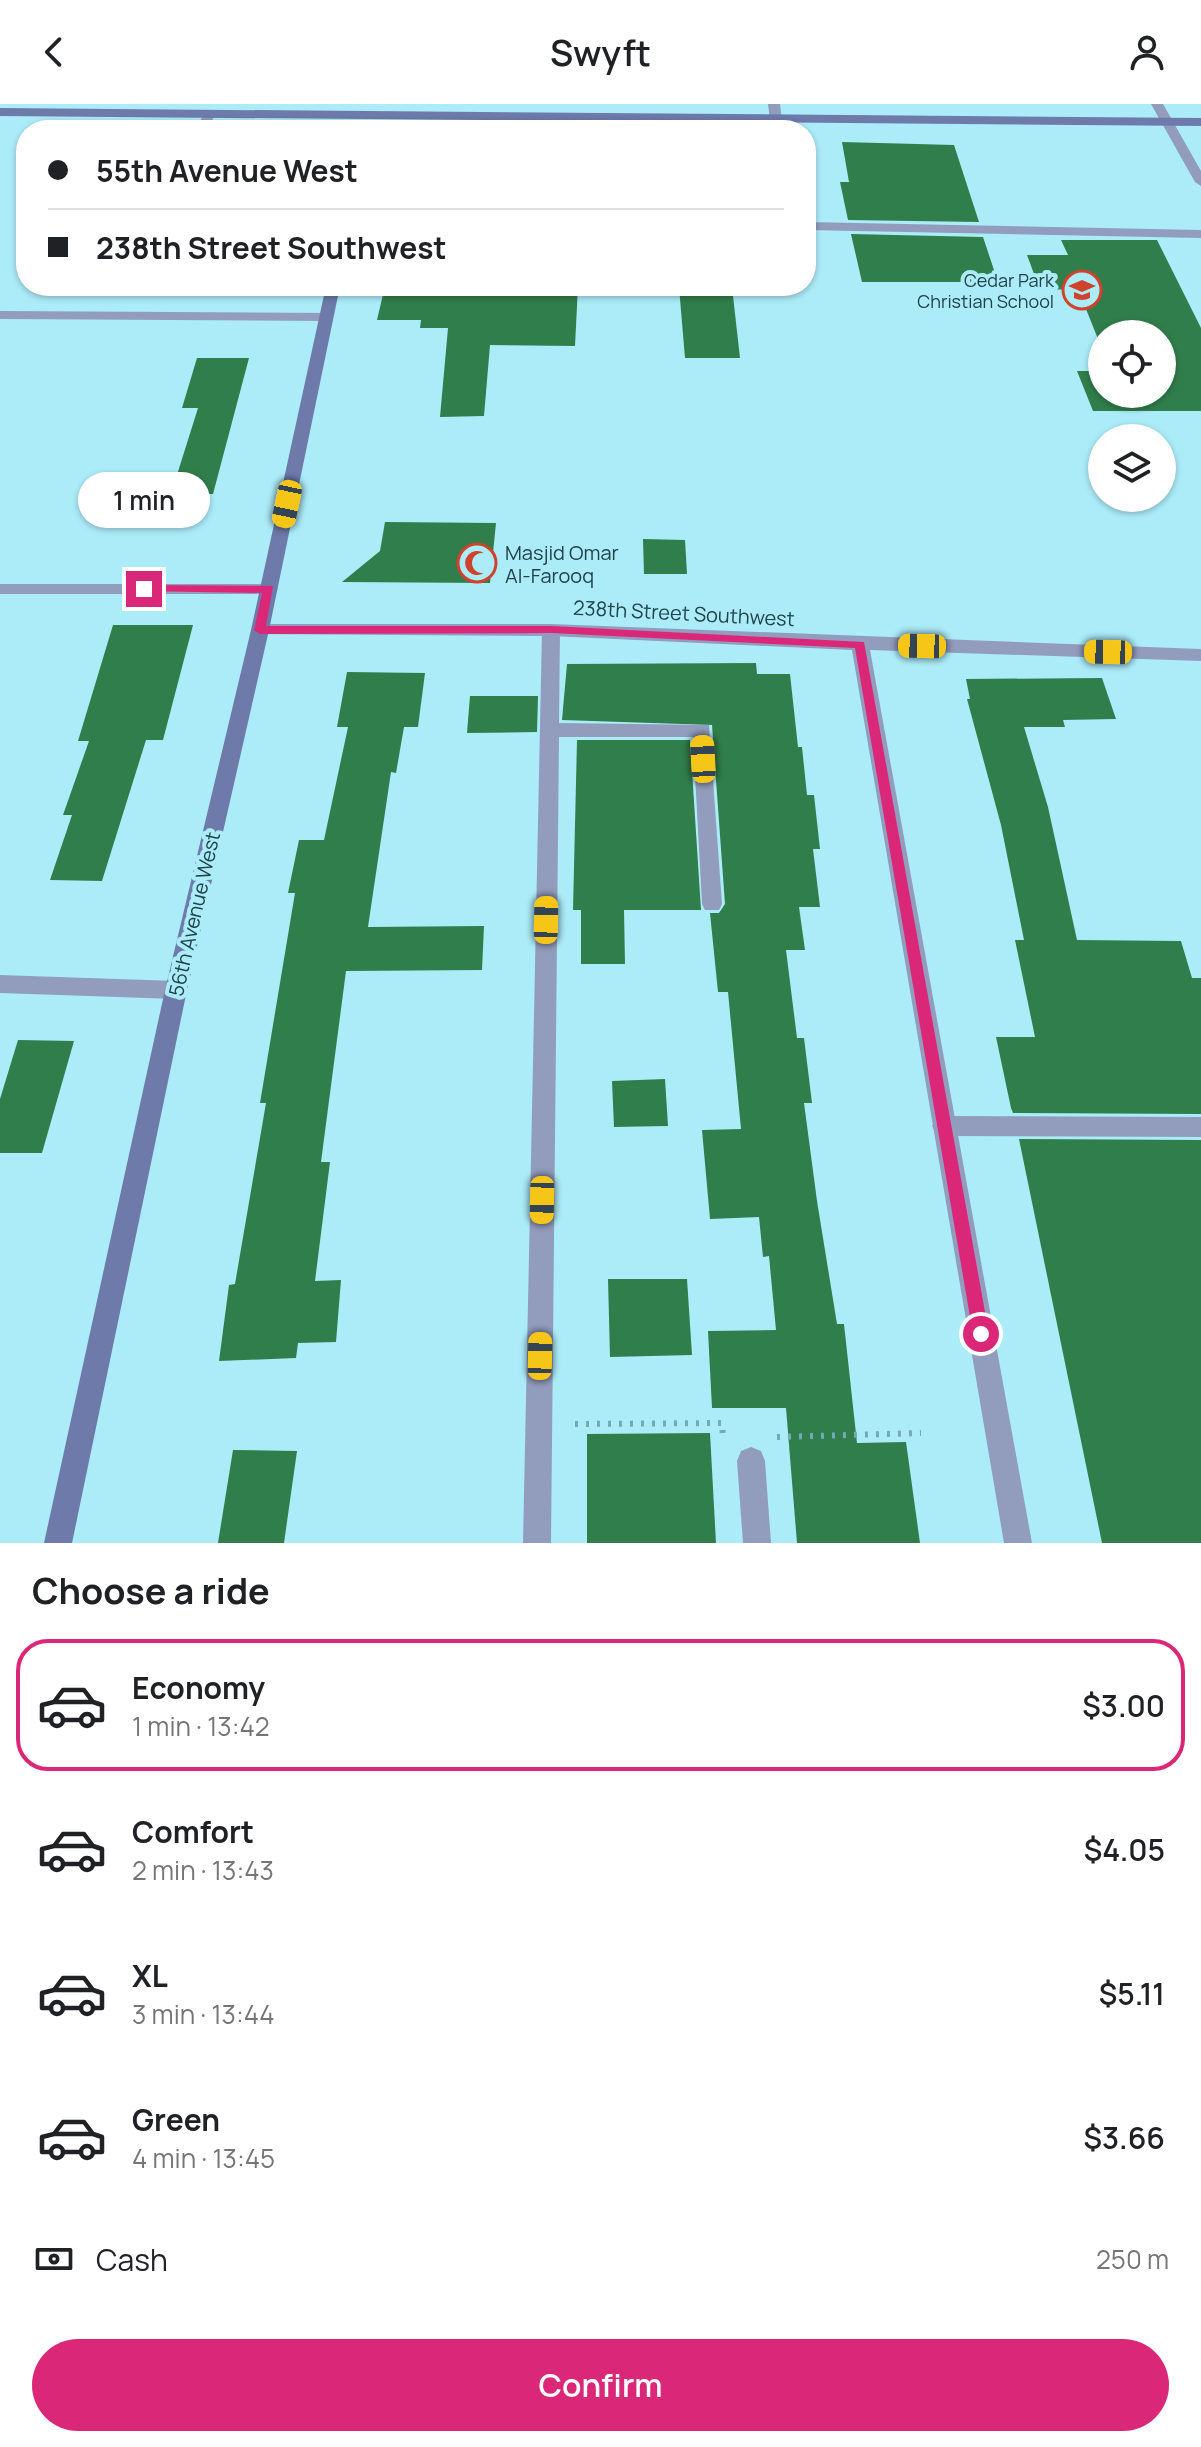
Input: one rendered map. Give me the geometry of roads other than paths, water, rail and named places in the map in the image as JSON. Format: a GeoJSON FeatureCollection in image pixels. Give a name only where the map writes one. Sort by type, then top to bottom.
{"type":"FeatureCollection","features":[{"type":"Feature","properties":{"kind":"main road"},"geometry":{"type":"LineString","coordinates":[[0,112],[209,114],[371,110],[1201,122]]}},
{"type":"Feature","properties":{"kind":"main road","name":"56th Avenue West"},"geometry":{"type":"LineString","coordinates":[[58,1543],[176,990],[260,630],[331,296]]}},
{"type":"Feature","properties":{"kind":"street"},"geometry":{"type":"LineString","coordinates":[[1157,104],[1201,182]]}},
{"type":"Feature","properties":{"kind":"street"},"geometry":{"type":"LineString","coordinates":[[206,120],[209,114]]}},
{"type":"Feature","properties":{"kind":"street"},"geometry":{"type":"LineString","coordinates":[[816,226],[1201,234]]}},
{"type":"Feature","properties":{"kind":"street"},"geometry":{"type":"LineString","coordinates":[[0,315],[326,317]]}},
{"type":"Feature","properties":{"kind":"street"},"geometry":{"type":"LineString","coordinates":[[0,589],[269,589]]}},
{"type":"Feature","properties":{"kind":"street","name":"238th Street Southwest"},"geometry":{"type":"LineString","coordinates":[[260,630],[551,630],[860,645],[1201,655]]}},
{"type":"Feature","properties":{"kind":"street"},"geometry":{"type":"LineString","coordinates":[[537,1543],[551,630]]}},
{"type":"Feature","properties":{"kind":"street"},"geometry":{"type":"LineString","coordinates":[[860,645],[1018,1543]]}},
{"type":"Feature","properties":{"kind":"street"},"geometry":{"type":"LineString","coordinates":[[549,730],[702,730],[712,904]]}},
{"type":"Feature","properties":{"kind":"street"},"geometry":{"type":"LineString","coordinates":[[0,984],[176,990]]}},
{"type":"Feature","properties":{"kind":"street"},"geometry":{"type":"LineString","coordinates":[[944,1126],[1201,1127]]}},
{"type":"Feature","properties":{"kind":"street"},"geometry":{"type":"LineString","coordinates":[[751,1461],[757,1543]]}},
{"type":"Feature","properties":{"kind":"place","name":"Cedar Park Christian School"},"geometry":{"type":"Point","coordinates":[1082,290]}},
{"type":"Feature","properties":{"kind":"place","name":"Masjid Omar Al-Farooq"},"geometry":{"type":"Point","coordinates":[477,563]}}]}
